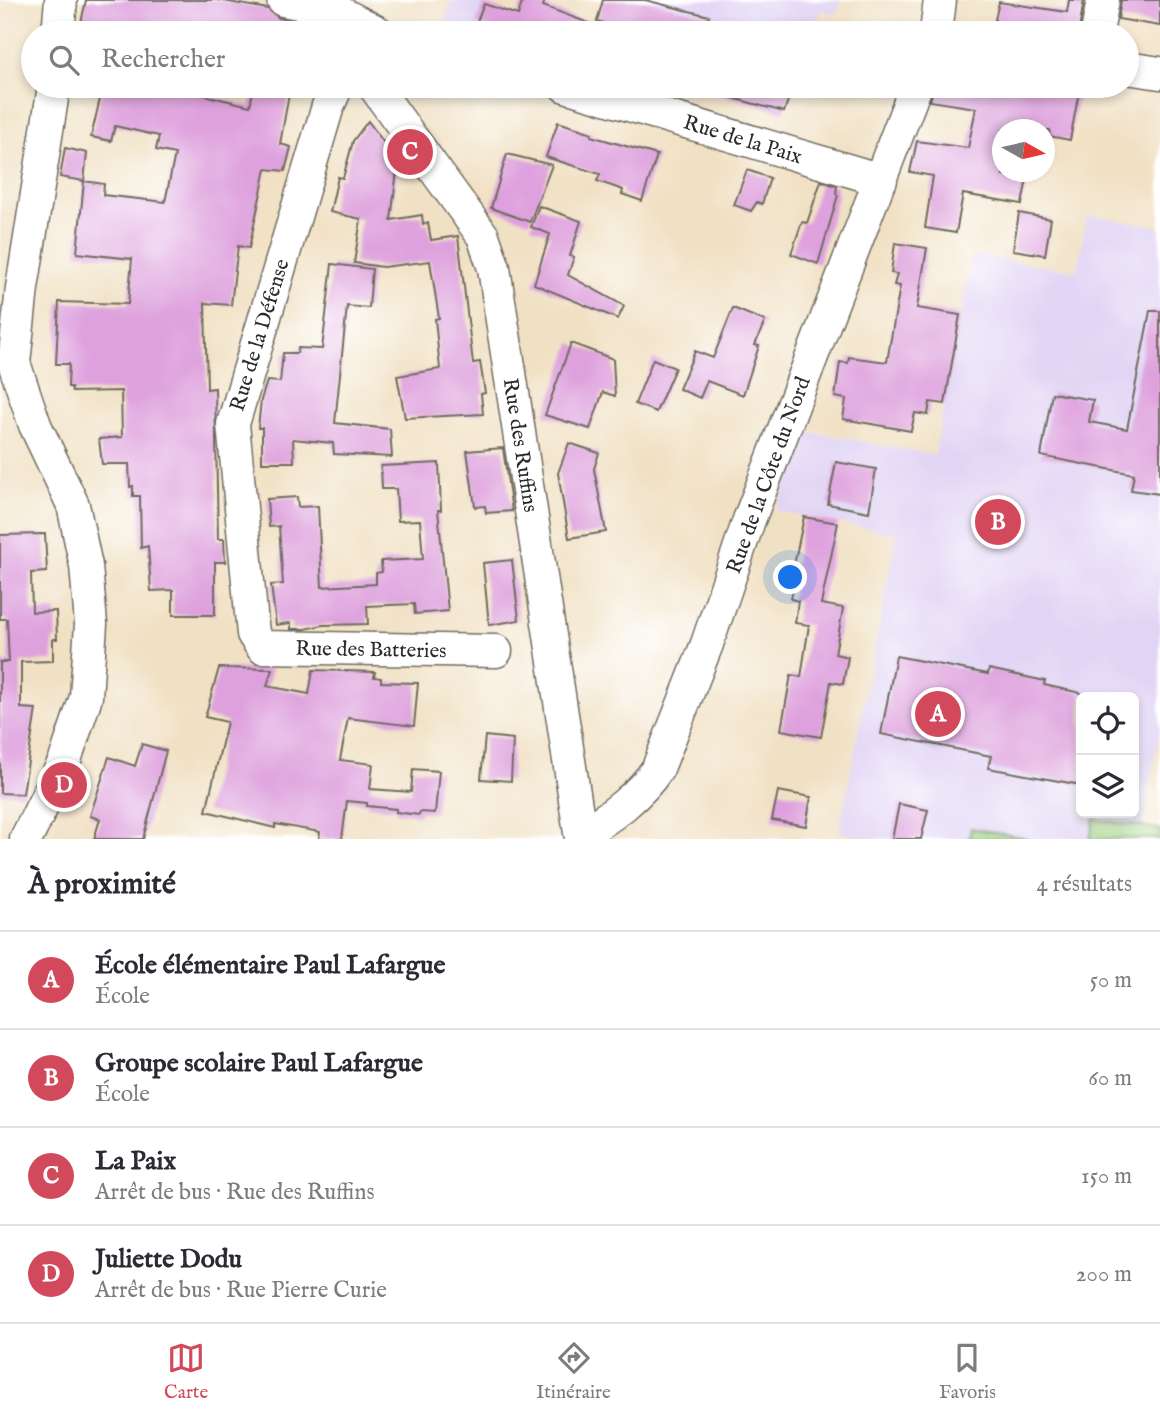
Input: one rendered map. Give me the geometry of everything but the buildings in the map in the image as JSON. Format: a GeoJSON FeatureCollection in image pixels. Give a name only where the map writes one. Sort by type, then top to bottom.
{"type":"FeatureCollection","features":[{"type":"Feature","properties":{"kind":"street"},"geometry":{"type":"LineString","coordinates":[[59,21],[61,0]]}},
{"type":"Feature","properties":{"kind":"street"},"geometry":{"type":"LineString","coordinates":[[283,0],[335,10],[352,17]]}},
{"type":"Feature","properties":{"kind":"street"},"geometry":{"type":"LineString","coordinates":[[937,21],[940,0]]}},
{"type":"Feature","properties":{"kind":"street"},"geometry":{"type":"LineString","coordinates":[[1099,21],[1103,0]]}},
{"type":"Feature","properties":{"kind":"street"},"geometry":{"type":"LineString","coordinates":[[1139,70],[1160,73]]}},
{"type":"Feature","properties":{"kind":"street"},"geometry":{"type":"LineString","coordinates":[[26,839],[65,760],[86,696],[91,624],[86,566],[73,505],[35,425],[15,363],[22,288],[52,98]]}},
{"type":"Feature","properties":{"kind":"street","name":"Rue de la Défense"},"geometry":{"type":"LineString","coordinates":[[253,634],[233,424],[332,98]]}},
{"type":"Feature","properties":{"kind":"street","name":"Rue des Ruffins"},"geometry":{"type":"LineString","coordinates":[[383,98],[484,236],[494,268],[580,836]]}},
{"type":"Feature","properties":{"kind":"street","name":"Rue de la Paix"},"geometry":{"type":"LineString","coordinates":[[605,98],[881,180]]}},
{"type":"Feature","properties":{"kind":"street","name":"Rue de la Côte du Nord"},"geometry":{"type":"LineString","coordinates":[[580,836],[648,783],[658,768],[707,644],[748,520],[912,98]]}},
{"type":"Feature","properties":{"kind":"street","name":"Rue des Batteries"},"geometry":{"type":"LineString","coordinates":[[253,634],[262,647],[496,651]]}},
{"type":"Feature","properties":{"kind":"shaded area"},"geometry":{"type":"Polygon","coordinates":[[[452,0],[486,0],[478,21],[444,21],[452,0]]]}},
{"type":"Feature","properties":{"kind":"shaded area"},"geometry":{"type":"Polygon","coordinates":[[[645,0],[842,0],[836,15],[821,10],[818,21],[732,21],[645,0]]]}},
{"type":"Feature","properties":{"kind":"shaded area"},"geometry":{"type":"Polygon","coordinates":[[[1087,215],[1160,227],[1160,729],[1142,826],[1094,819],[1090,839],[1030,839],[972,828],[969,839],[853,839],[853,835],[839,832],[897,534],[776,511],[806,431],[935,455],[972,255],[1077,271],[1087,215]]]}},
{"type":"Feature","properties":{"kind":"green space"},"geometry":{"type":"Polygon","coordinates":[[[1094,819],[1160,829],[1160,839],[1090,839],[1094,819]]]}},
{"type":"Feature","properties":{"kind":"green space"},"geometry":{"type":"Polygon","coordinates":[[[971,828],[1030,839],[969,839],[971,828]]]}},
{"type":"Feature","properties":{"kind":"place","name":"La Paix"},"geometry":{"type":"Point","coordinates":[410,152]}},
{"type":"Feature","properties":{"kind":"place","name":"Groupe scolaire Paul Lafargue"},"geometry":{"type":"Point","coordinates":[998,522]}},
{"type":"Feature","properties":{"kind":"place","name":"École élémentaire Paul Lafargue"},"geometry":{"type":"Point","coordinates":[938,714]}},
{"type":"Feature","properties":{"kind":"place","name":"Juliette Dodu"},"geometry":{"type":"Point","coordinates":[64,785]}}]}
